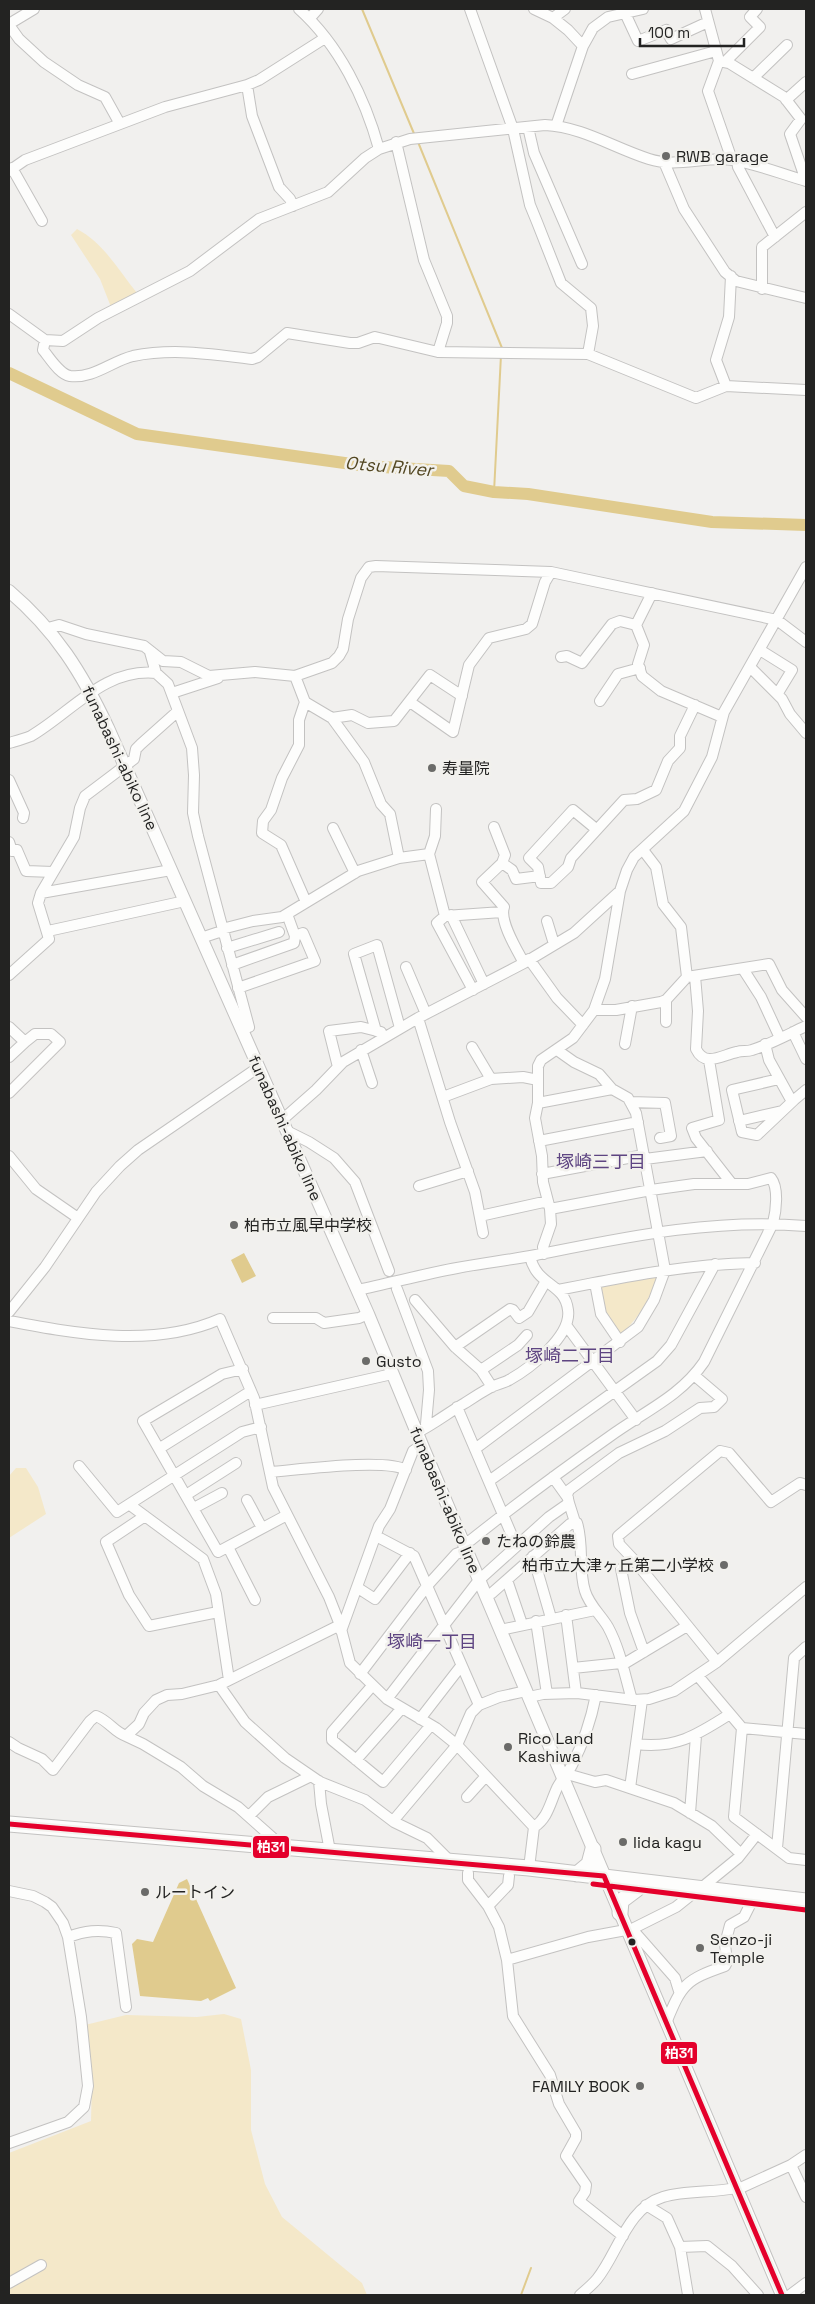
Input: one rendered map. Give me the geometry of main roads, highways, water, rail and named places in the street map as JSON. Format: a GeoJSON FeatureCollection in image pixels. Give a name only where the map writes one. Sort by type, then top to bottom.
{"type":"FeatureCollection","features":[{"type":"Feature","properties":{"kind":"highway"},"geometry":{"type":"LineString","coordinates":[[9,1824],[529,1868],[577,1874],[637,1889],[695,1892],[751,1903],[806,1910]]}},
{"type":"Feature","properties":{"kind":"highway"},"geometry":{"type":"LineString","coordinates":[[9,1834],[277,1854],[468,1873],[606,1881],[695,1892],[806,1902]]}},
{"type":"Feature","properties":{"kind":"highway"},"geometry":{"type":"LineString","coordinates":[[577,1874],[589,1864],[593,1849]]}},
{"type":"Feature","properties":{"kind":"highway"},"geometry":{"type":"LineString","coordinates":[[620,1913],[621,1901],[637,1889]]}},
{"type":"Feature","properties":{"kind":"main road","name":"funabashi-abiko line"},"geometry":{"type":"LineString","coordinates":[[9,591],[48,628],[69,655],[91,692],[285,1125],[368,1314],[392,1374],[422,1430],[422,1446],[527,1694],[565,1776],[593,1849]]}},
{"type":"Feature","properties":{"kind":"main road"},"geometry":{"type":"LineString","coordinates":[[593,1849],[629,1930],[666,2023],[782,2295]]}},
{"type":"Feature","properties":{"kind":"waterway"},"geometry":{"type":"LineString","coordinates":[[362,9],[415,136]]}},
{"type":"Feature","properties":{"kind":"waterway"},"geometry":{"type":"LineString","coordinates":[[418,142],[502,348]]}},
{"type":"Feature","properties":{"kind":"waterway"},"geometry":{"type":"LineString","coordinates":[[494,492],[501,355]]}},
{"type":"Feature","properties":{"kind":"waterway","name":"Otsu River"},"geometry":{"type":"LineString","coordinates":[[9,373],[137,434],[366,466],[449,471],[464,486],[494,492],[528,494],[712,522],[806,525]]}},
{"type":"Feature","properties":{"kind":"waterway"},"geometry":{"type":"LineString","coordinates":[[521,2295],[531,2268]]}},
{"type":"Feature","properties":{"kind":"place","name":"RWB garage"},"geometry":{"type":"Point","coordinates":[666,156]}},
{"type":"Feature","properties":{"kind":"place","name":"寿量院"},"geometry":{"type":"Point","coordinates":[432,768]}},
{"type":"Feature","properties":{"kind":"place","name":"柏市立風早中学校"},"geometry":{"type":"Point","coordinates":[234,1225]}},
{"type":"Feature","properties":{"kind":"place","name":"Gusto"},"geometry":{"type":"Point","coordinates":[366,1361]}},
{"type":"Feature","properties":{"kind":"place","name":"たねの鈴農"},"geometry":{"type":"Point","coordinates":[486,1541]}},
{"type":"Feature","properties":{"kind":"place","name":"柏市立大津ヶ丘第二小学校"},"geometry":{"type":"Point","coordinates":[724,1565]}},
{"type":"Feature","properties":{"kind":"place","name":"Rico Land Kashiwa"},"geometry":{"type":"Point","coordinates":[508,1747]}},
{"type":"Feature","properties":{"kind":"place","name":"Iida kagu"},"geometry":{"type":"Point","coordinates":[623,1842]}},
{"type":"Feature","properties":{"kind":"place","name":"ルートイン"},"geometry":{"type":"Point","coordinates":[145,1892]}},
{"type":"Feature","properties":{"kind":"place","name":"Senzo-ji Temple"},"geometry":{"type":"Point","coordinates":[700,1948]}},
{"type":"Feature","properties":{"kind":"place","name":"FAMILY BOOK"},"geometry":{"type":"Point","coordinates":[640,2086]}},
{"type":"Feature","properties":{"kind":"district","name":"塚崎三丁目"},"geometry":{"type":"Point","coordinates":[601,1161]}},
{"type":"Feature","properties":{"kind":"district","name":"塚崎二丁目"},"geometry":{"type":"Point","coordinates":[570,1355]}},
{"type":"Feature","properties":{"kind":"district","name":"塚崎一丁目"},"geometry":{"type":"Point","coordinates":[432,1641]}}]}
